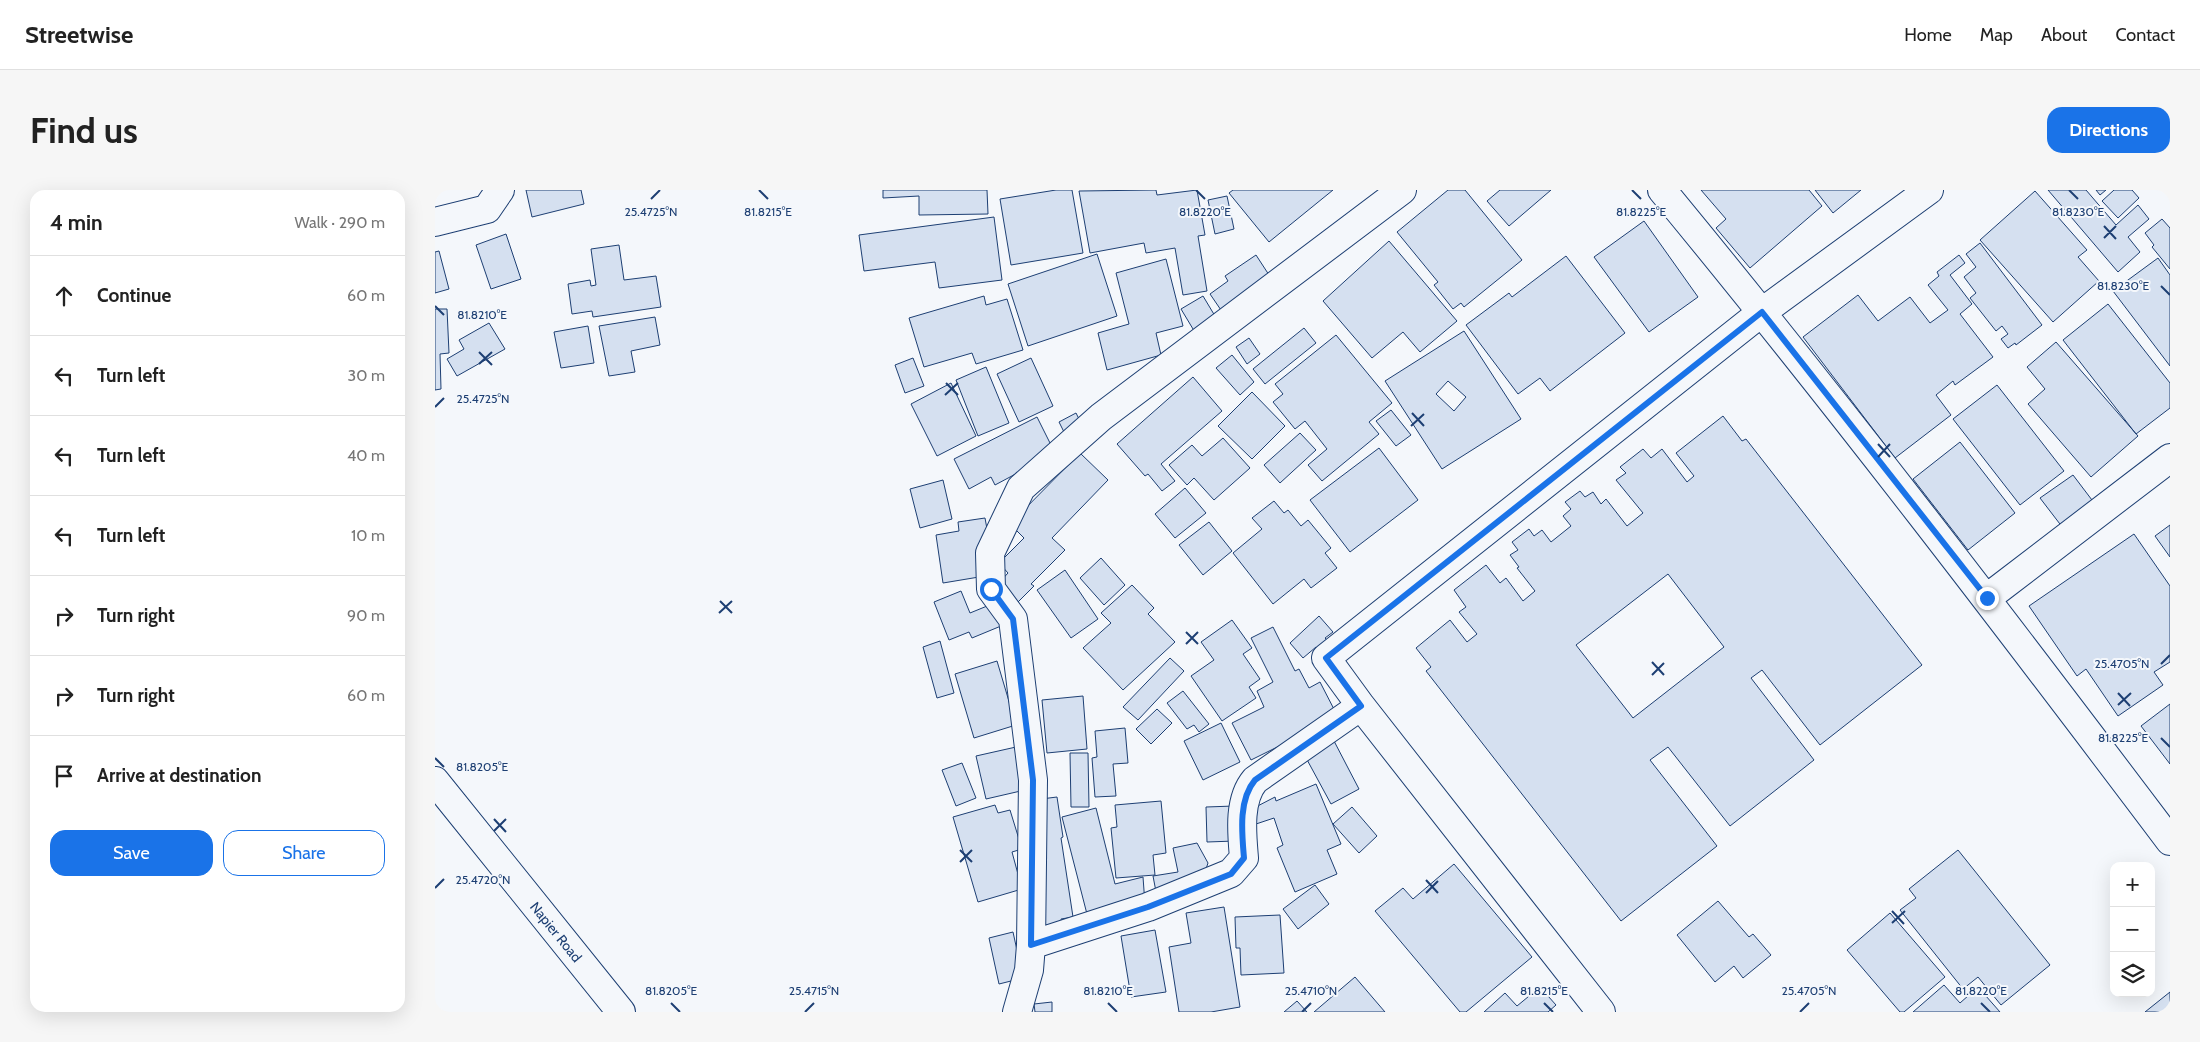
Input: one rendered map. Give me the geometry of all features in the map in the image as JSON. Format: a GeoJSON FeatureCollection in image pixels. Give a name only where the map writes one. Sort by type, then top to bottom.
{"type":"FeatureCollection","features":[{"type":"Feature","properties":{"kind":"street"},"geometry":{"type":"LineString","coordinates":[[435,222],[487,209],[500,190]]}},
{"type":"Feature","properties":{"kind":"street"},"geometry":{"type":"LineString","coordinates":[[1017,1012],[1029,970],[1031,945],[1033,780],[1013,619],[991,589],[990,553],[1021,488],[1101,417],[1402,190]]}},
{"type":"Feature","properties":{"kind":"street"},"geometry":{"type":"LineString","coordinates":[[1662,190],[1762,312],[1987,598],[2170,841]]}},
{"type":"Feature","properties":{"kind":"street"},"geometry":{"type":"LineString","coordinates":[[1601,1012],[1361,706],[1326,658],[1762,312],[1929,190]]}},
{"type":"Feature","properties":{"kind":"street"},"geometry":{"type":"LineString","coordinates":[[1987,598],[2170,458]]}},
{"type":"Feature","properties":{"kind":"street"},"geometry":{"type":"LineString","coordinates":[[1031,945],[1148,907],[1231,874],[1244,858],[1242,835],[1249,787],[1255,780],[1361,706]]}},
{"type":"Feature","properties":{"kind":"street","name":"Napier Road"},"geometry":{"type":"LineString","coordinates":[[435,781],[621,1012]]}},
{"type":"Feature","properties":{"kind":"building"},"geometry":{"type":"Polygon","coordinates":[[[526,190],[581,190],[584,204],[532,217],[526,190]]]}},
{"type":"Feature","properties":{"kind":"building"},"geometry":{"type":"Polygon","coordinates":[[[883,190],[987,190],[988,214],[919,215],[919,196],[883,198],[883,190]]]}},
{"type":"Feature","properties":{"kind":"building"},"geometry":{"type":"Polygon","coordinates":[[[1056,190],[1072,190],[1083,253],[1011,265],[1000,199],[1056,190]]]}},
{"type":"Feature","properties":{"kind":"building"},"geometry":{"type":"Polygon","coordinates":[[[1156,190],[1157,195],[1197,190],[1205,235],[1198,236],[1207,291],[1183,295],[1175,248],[1146,253],[1144,243],[1090,253],[1079,191],[1156,190]]]}},
{"type":"Feature","properties":{"kind":"building"},"geometry":{"type":"Polygon","coordinates":[[[1233,190],[1333,190],[1269,242],[1229,193],[1233,190]]]}},
{"type":"Feature","properties":{"kind":"building"},"geometry":{"type":"Polygon","coordinates":[[[1448,190],[1465,190],[1522,260],[1464,307],[1461,303],[1453,309],[1434,285],[1438,282],[1397,232],[1448,190]]]}},
{"type":"Feature","properties":{"kind":"building"},"geometry":{"type":"Polygon","coordinates":[[[1500,190],[1551,190],[1509,226],[1487,201],[1500,190]]]}},
{"type":"Feature","properties":{"kind":"building"},"geometry":{"type":"Polygon","coordinates":[[[1701,190],[1809,190],[1822,206],[1750,268],[1716,228],[1726,219],[1701,190]]]}},
{"type":"Feature","properties":{"kind":"building"},"geometry":{"type":"Polygon","coordinates":[[[1815,190],[1861,190],[1833,213],[1815,190]]]}},
{"type":"Feature","properties":{"kind":"building"},"geometry":{"type":"Polygon","coordinates":[[[2048,190],[2086,190],[2116,225],[2138,205],[2149,219],[2128,237],[2140,252],[2118,272],[2048,190]]]}},
{"type":"Feature","properties":{"kind":"building"},"geometry":{"type":"Polygon","coordinates":[[[2096,190],[2106,190],[2100,195],[2096,190]]]}},
{"type":"Feature","properties":{"kind":"building"},"geometry":{"type":"Polygon","coordinates":[[[2114,190],[2132,190],[2139,198],[2118,218],[2102,201],[2114,190]]]}},
{"type":"Feature","properties":{"kind":"building"},"geometry":{"type":"Polygon","coordinates":[[[2035,191],[2087,250],[2078,257],[2099,281],[2053,322],[1980,240],[2035,191]]]}},
{"type":"Feature","properties":{"kind":"building"},"geometry":{"type":"Polygon","coordinates":[[[1227,196],[1234,229],[1215,234],[1208,200],[1227,196]]]}},
{"type":"Feature","properties":{"kind":"building"},"geometry":{"type":"Polygon","coordinates":[[[994,217],[1002,280],[939,288],[935,262],[864,271],[859,235],[994,217]]]}},
{"type":"Feature","properties":{"kind":"building"},"geometry":{"type":"Polygon","coordinates":[[[2162,219],[2170,228],[2170,269],[2152,247],[2154,245],[2145,233],[2162,219]]]}},
{"type":"Feature","properties":{"kind":"building"},"geometry":{"type":"Polygon","coordinates":[[[1644,221],[1698,297],[1649,332],[1594,257],[1644,221]]]}},
{"type":"Feature","properties":{"kind":"building"},"geometry":{"type":"Polygon","coordinates":[[[506,234],[521,279],[491,289],[476,245],[506,234]]]}},
{"type":"Feature","properties":{"kind":"building"},"geometry":{"type":"Polygon","coordinates":[[[1389,241],[1457,321],[1420,352],[1403,332],[1372,358],[1323,301],[1389,241]]]}},
{"type":"Feature","properties":{"kind":"building"},"geometry":{"type":"Polygon","coordinates":[[[1980,243],[2042,325],[2016,345],[2015,343],[2008,348],[2001,339],[2008,334],[2002,326],[1996,331],[1970,298],[1976,293],[1964,277],[1976,267],[1966,254],[1980,243]]]}},
{"type":"Feature","properties":{"kind":"building"},"geometry":{"type":"Polygon","coordinates":[[[619,245],[624,280],[656,276],[661,307],[593,317],[592,311],[572,314],[568,284],[590,280],[591,286],[596,285],[591,249],[619,245]]]}},
{"type":"Feature","properties":{"kind":"building"},"geometry":{"type":"Polygon","coordinates":[[[439,251],[449,289],[435,293],[435,252],[439,251]]]}},
{"type":"Feature","properties":{"kind":"building"},"geometry":{"type":"Polygon","coordinates":[[[1097,254],[1117,316],[1028,346],[1008,284],[1097,254]]]}},
{"type":"Feature","properties":{"kind":"building"},"geometry":{"type":"Polygon","coordinates":[[[1256,255],[1271,278],[1223,313],[1210,294],[1228,281],[1225,276],[1256,255]]]}},
{"type":"Feature","properties":{"kind":"building"},"geometry":{"type":"Polygon","coordinates":[[[1959,255],[1965,263],[1950,275],[1972,304],[1960,314],[1993,357],[1955,385],[1953,381],[1936,395],[1951,415],[1895,458],[1803,337],[1858,295],[1878,321],[1910,297],[1930,323],[1948,310],[1928,285],[1939,276],[1937,272],[1959,255]]]}},
{"type":"Feature","properties":{"kind":"building"},"geometry":{"type":"Polygon","coordinates":[[[1566,256],[1625,333],[1550,391],[1540,378],[1518,394],[1466,325],[1509,293],[1512,297],[1566,256]]]}},
{"type":"Feature","properties":{"kind":"building"},"geometry":{"type":"Polygon","coordinates":[[[2158,258],[2170,275],[2170,366],[2113,291],[2158,258]]]}},
{"type":"Feature","properties":{"kind":"building"},"geometry":{"type":"Polygon","coordinates":[[[1166,259],[1183,326],[1156,333],[1161,355],[1107,370],[1098,333],[1129,324],[1116,273],[1166,259]]]}},
{"type":"Feature","properties":{"kind":"building"},"geometry":{"type":"Polygon","coordinates":[[[984,296],[986,305],[1007,299],[1023,350],[976,364],[972,353],[924,367],[909,318],[984,296]]]}},
{"type":"Feature","properties":{"kind":"building"},"geometry":{"type":"Polygon","coordinates":[[[1203,296],[1218,321],[1196,334],[1181,309],[1203,296]]]}},
{"type":"Feature","properties":{"kind":"building"},"geometry":{"type":"Polygon","coordinates":[[[2108,304],[2170,383],[2170,408],[2136,434],[2063,340],[2108,304]]]}},
{"type":"Feature","properties":{"kind":"building"},"geometry":{"type":"Polygon","coordinates":[[[435,309],[447,309],[449,353],[440,354],[441,389],[435,390],[435,309]]]}},
{"type":"Feature","properties":{"kind":"building"},"geometry":{"type":"Polygon","coordinates":[[[655,317],[660,345],[631,351],[635,372],[609,376],[599,326],[655,317]]]}},
{"type":"Feature","properties":{"kind":"building"},"geometry":{"type":"Polygon","coordinates":[[[489,323],[505,349],[457,376],[447,359],[464,349],[459,340],[489,323]]]}},
{"type":"Feature","properties":{"kind":"building"},"geometry":{"type":"Polygon","coordinates":[[[588,326],[594,363],[561,368],[554,332],[588,326]]]}},
{"type":"Feature","properties":{"kind":"building"},"geometry":{"type":"Polygon","coordinates":[[[1304,328],[1316,343],[1265,384],[1253,369],[1304,328]]]}},
{"type":"Feature","properties":{"kind":"building"},"geometry":{"type":"Polygon","coordinates":[[[1464,331],[1521,419],[1442,469],[1385,381],[1464,331]],[[1448,381],[1436,394],[1454,411],[1466,397],[1448,381]]]}},
{"type":"Feature","properties":{"kind":"building"},"geometry":{"type":"Polygon","coordinates":[[[1336,335],[1392,403],[1369,422],[1379,434],[1322,481],[1308,465],[1327,449],[1305,421],[1295,429],[1273,402],[1283,394],[1275,384],[1336,335]]]}},
{"type":"Feature","properties":{"kind":"building"},"geometry":{"type":"Polygon","coordinates":[[[1249,338],[1260,354],[1247,364],[1236,347],[1249,338]]]}},
{"type":"Feature","properties":{"kind":"building"},"geometry":{"type":"Polygon","coordinates":[[[2056,342],[2138,436],[2091,477],[2028,404],[2045,389],[2027,367],[2056,342]]]}},
{"type":"Feature","properties":{"kind":"building"},"geometry":{"type":"Polygon","coordinates":[[[1232,355],[1254,382],[1240,395],[1216,368],[1232,355]]]}},
{"type":"Feature","properties":{"kind":"building"},"geometry":{"type":"Polygon","coordinates":[[[913,358],[924,386],[905,393],[895,365],[913,358]]]}},
{"type":"Feature","properties":{"kind":"building"},"geometry":{"type":"Polygon","coordinates":[[[1031,358],[1053,406],[1019,422],[997,374],[1031,358]]]}},
{"type":"Feature","properties":{"kind":"building"},"geometry":{"type":"Polygon","coordinates":[[[986,367],[1009,423],[978,436],[956,380],[986,367]]]}},
{"type":"Feature","properties":{"kind":"building"},"geometry":{"type":"Polygon","coordinates":[[[1193,377],[1222,411],[1161,464],[1175,481],[1162,491],[1148,474],[1145,476],[1117,444],[1193,377]]]}},
{"type":"Feature","properties":{"kind":"building"},"geometry":{"type":"Polygon","coordinates":[[[951,383],[976,436],[937,456],[911,404],[951,383]]]}},
{"type":"Feature","properties":{"kind":"building"},"geometry":{"type":"Polygon","coordinates":[[[1997,385],[2064,471],[2020,505],[1953,419],[1997,385]]]}},
{"type":"Feature","properties":{"kind":"building"},"geometry":{"type":"Polygon","coordinates":[[[1252,392],[1285,426],[1252,459],[1218,426],[1252,392]]]}},
{"type":"Feature","properties":{"kind":"building"},"geometry":{"type":"Polygon","coordinates":[[[1391,410],[1411,435],[1396,446],[1376,421],[1391,410]]]}},
{"type":"Feature","properties":{"kind":"building"},"geometry":{"type":"Polygon","coordinates":[[[1076,413],[1083,427],[1066,436],[1059,422],[1076,413]]]}},
{"type":"Feature","properties":{"kind":"building"},"geometry":{"type":"Polygon","coordinates":[[[1723,416],[1742,441],[1746,439],[1922,665],[1820,745],[1762,670],[1751,678],[1814,760],[1730,826],[1668,747],[1650,760],[1717,846],[1621,921],[1426,671],[1431,667],[1416,648],[1450,620],[1467,642],[1477,634],[1459,612],[1466,607],[1454,590],[1486,565],[1500,583],[1506,578],[1523,601],[1535,591],[1517,568],[1519,567],[1510,555],[1518,550],[1512,542],[1529,529],[1534,536],[1542,530],[1551,542],[1571,526],[1563,516],[1571,509],[1565,502],[1580,491],[1585,497],[1593,492],[1601,504],[1606,499],[1627,526],[1643,513],[1616,480],[1626,473],[1620,467],[1643,449],[1651,458],[1662,449],[1687,482],[1694,476],[1676,453],[1723,416]],[[1668,574],[1576,645],[1633,718],[1724,647],[1668,574]]]}},
{"type":"Feature","properties":{"kind":"building"},"geometry":{"type":"Polygon","coordinates":[[[1037,417],[1055,453],[995,485],[991,477],[969,489],[954,459],[1037,417]]]}},
{"type":"Feature","properties":{"kind":"building"},"geometry":{"type":"Polygon","coordinates":[[[1300,433],[1316,450],[1280,483],[1264,465],[1300,433]]]}},
{"type":"Feature","properties":{"kind":"building"},"geometry":{"type":"Polygon","coordinates":[[[1223,438],[1250,468],[1214,500],[1194,478],[1187,485],[1169,465],[1192,445],[1202,456],[1223,438]]]}},
{"type":"Feature","properties":{"kind":"building"},"geometry":{"type":"Polygon","coordinates":[[[1960,442],[2015,513],[1968,550],[1913,479],[1960,442]]]}},
{"type":"Feature","properties":{"kind":"building"},"geometry":{"type":"Polygon","coordinates":[[[1379,448],[1418,500],[1350,552],[1310,500],[1379,448]]]}},
{"type":"Feature","properties":{"kind":"building"},"geometry":{"type":"Polygon","coordinates":[[[1080,453],[1108,480],[1052,538],[1065,550],[1031,584],[1034,586],[1016,604],[997,585],[1008,573],[999,563],[1024,538],[1010,524],[1080,453]]]}},
{"type":"Feature","properties":{"kind":"building"},"geometry":{"type":"Polygon","coordinates":[[[2073,475],[2095,504],[2063,528],[2040,498],[2073,475]]]}},
{"type":"Feature","properties":{"kind":"building"},"geometry":{"type":"Polygon","coordinates":[[[943,480],[952,519],[920,528],[910,489],[943,480]]]}},
{"type":"Feature","properties":{"kind":"building"},"geometry":{"type":"Polygon","coordinates":[[[1185,488],[1206,513],[1175,538],[1155,514],[1185,488]]]}},
{"type":"Feature","properties":{"kind":"building"},"geometry":{"type":"Polygon","coordinates":[[[1274,501],[1284,513],[1288,510],[1301,526],[1308,520],[1331,548],[1325,553],[1337,568],[1311,588],[1304,579],[1273,604],[1233,553],[1262,529],[1252,518],[1274,501]]]}},
{"type":"Feature","properties":{"kind":"building"},"geometry":{"type":"Polygon","coordinates":[[[985,518],[989,540],[980,542],[985,576],[943,583],[936,535],[959,531],[958,522],[985,518]]]}},
{"type":"Feature","properties":{"kind":"building"},"geometry":{"type":"Polygon","coordinates":[[[1209,522],[1232,551],[1203,575],[1179,545],[1209,522]]]}},
{"type":"Feature","properties":{"kind":"building"},"geometry":{"type":"Polygon","coordinates":[[[2170,525],[2170,557],[2155,536],[2170,525]]]}},
{"type":"Feature","properties":{"kind":"building"},"geometry":{"type":"Polygon","coordinates":[[[2134,534],[2170,586],[2170,662],[2154,672],[2163,685],[2118,716],[2086,669],[2077,676],[2029,606],[2134,534]]]}},
{"type":"Feature","properties":{"kind":"building"},"geometry":{"type":"Polygon","coordinates":[[[1101,558],[1125,585],[1104,605],[1080,578],[1101,558]]]}},
{"type":"Feature","properties":{"kind":"building"},"geometry":{"type":"Polygon","coordinates":[[[1065,570],[1098,619],[1071,638],[1037,590],[1065,570]]]}},
{"type":"Feature","properties":{"kind":"building"},"geometry":{"type":"Polygon","coordinates":[[[1132,585],[1154,608],[1148,614],[1175,642],[1123,690],[1083,648],[1111,623],[1101,613],[1132,585]]]}},
{"type":"Feature","properties":{"kind":"building"},"geometry":{"type":"Polygon","coordinates":[[[961,591],[970,613],[992,604],[1001,626],[972,638],[969,632],[949,640],[934,602],[961,591]]]}},
{"type":"Feature","properties":{"kind":"building"},"geometry":{"type":"Polygon","coordinates":[[[1319,616],[1333,632],[1325,638],[1335,648],[1325,656],[1316,647],[1303,658],[1290,643],[1319,616]]]}},
{"type":"Feature","properties":{"kind":"building"},"geometry":{"type":"Polygon","coordinates":[[[1232,620],[1252,648],[1243,654],[1260,679],[1249,687],[1256,698],[1222,721],[1191,676],[1214,660],[1201,642],[1232,620]]]}},
{"type":"Feature","properties":{"kind":"building"},"geometry":{"type":"Polygon","coordinates":[[[1273,627],[1295,671],[1299,669],[1309,688],[1320,682],[1338,717],[1251,760],[1232,723],[1264,707],[1257,691],[1273,682],[1251,638],[1273,627]]]}},
{"type":"Feature","properties":{"kind":"building"},"geometry":{"type":"Polygon","coordinates":[[[940,641],[954,693],[937,698],[923,647],[940,641]]]}},
{"type":"Feature","properties":{"kind":"building"},"geometry":{"type":"Polygon","coordinates":[[[1170,658],[1184,671],[1138,720],[1123,707],[1170,658]]]}},
{"type":"Feature","properties":{"kind":"building"},"geometry":{"type":"Polygon","coordinates":[[[997,661],[1016,725],[974,738],[955,674],[997,661]]]}},
{"type":"Feature","properties":{"kind":"building"},"geometry":{"type":"Polygon","coordinates":[[[1183,691],[1209,724],[1199,732],[1194,725],[1187,729],[1167,703],[1183,691]]]}},
{"type":"Feature","properties":{"kind":"building"},"geometry":{"type":"Polygon","coordinates":[[[1083,696],[1087,749],[1047,753],[1042,700],[1083,696]]]}},
{"type":"Feature","properties":{"kind":"building"},"geometry":{"type":"Polygon","coordinates":[[[2170,704],[2170,764],[2141,726],[2170,704]]]}},
{"type":"Feature","properties":{"kind":"building"},"geometry":{"type":"Polygon","coordinates":[[[1157,709],[1172,723],[1151,744],[1136,729],[1157,709]]]}},
{"type":"Feature","properties":{"kind":"building"},"geometry":{"type":"Polygon","coordinates":[[[1221,723],[1240,762],[1203,780],[1184,741],[1221,723]]]}},
{"type":"Feature","properties":{"kind":"building"},"geometry":{"type":"Polygon","coordinates":[[[1125,728],[1128,763],[1113,764],[1116,796],[1095,797],[1092,758],[1097,757],[1095,731],[1125,728]]]}},
{"type":"Feature","properties":{"kind":"building"},"geometry":{"type":"Polygon","coordinates":[[[1334,741],[1359,789],[1331,804],[1305,756],[1334,741]]]}},
{"type":"Feature","properties":{"kind":"building"},"geometry":{"type":"Polygon","coordinates":[[[1016,747],[1025,790],[986,799],[976,756],[1016,747]]]}},
{"type":"Feature","properties":{"kind":"building"},"geometry":{"type":"Polygon","coordinates":[[[1070,753],[1088,753],[1089,807],[1071,807],[1070,753]]]}},
{"type":"Feature","properties":{"kind":"building"},"geometry":{"type":"Polygon","coordinates":[[[962,763],[976,798],[956,806],[942,770],[962,763]]]}},
{"type":"Feature","properties":{"kind":"building"},"geometry":{"type":"Polygon","coordinates":[[[1316,784],[1341,844],[1327,850],[1337,874],[1295,892],[1277,848],[1283,845],[1274,818],[1253,825],[1248,811],[1275,797],[1276,801],[1316,784]]]}},
{"type":"Feature","properties":{"kind":"building"},"geometry":{"type":"Polygon","coordinates":[[[1057,797],[1073,917],[1061,919],[1063,928],[1042,931],[1041,799],[1057,797]]]}},
{"type":"Feature","properties":{"kind":"building"},"geometry":{"type":"Polygon","coordinates":[[[1161,801],[1166,853],[1153,855],[1155,875],[1116,878],[1111,828],[1117,827],[1115,805],[1161,801]]]}},
{"type":"Feature","properties":{"kind":"building"},"geometry":{"type":"Polygon","coordinates":[[[995,805],[998,813],[1010,810],[1022,849],[1012,852],[1022,889],[978,902],[953,817],[995,805]]]}},
{"type":"Feature","properties":{"kind":"building"},"geometry":{"type":"Polygon","coordinates":[[[1234,806],[1235,841],[1207,842],[1206,807],[1234,806]]]}},
{"type":"Feature","properties":{"kind":"building"},"geometry":{"type":"Polygon","coordinates":[[[1352,807],[1377,836],[1359,853],[1333,824],[1352,807]]]}},
{"type":"Feature","properties":{"kind":"building"},"geometry":{"type":"Polygon","coordinates":[[[1096,808],[1115,884],[1143,877],[1145,904],[1088,918],[1062,817],[1096,808]]]}},
{"type":"Feature","properties":{"kind":"building"},"geometry":{"type":"Polygon","coordinates":[[[1197,843],[1208,863],[1202,881],[1157,897],[1153,876],[1178,872],[1173,848],[1197,843]]]}},
{"type":"Feature","properties":{"kind":"building"},"geometry":{"type":"Polygon","coordinates":[[[1958,850],[2050,965],[2001,1005],[1978,977],[1963,989],[1900,910],[1916,898],[1909,889],[1958,850]]]}},
{"type":"Feature","properties":{"kind":"building"},"geometry":{"type":"Polygon","coordinates":[[[1454,864],[1532,957],[1466,1012],[1460,1012],[1375,911],[1403,888],[1413,899],[1454,864]]]}},
{"type":"Feature","properties":{"kind":"building"},"geometry":{"type":"Polygon","coordinates":[[[1315,885],[1329,904],[1298,929],[1283,909],[1315,885]]]}},
{"type":"Feature","properties":{"kind":"building"},"geometry":{"type":"Polygon","coordinates":[[[1718,901],[1749,937],[1753,934],[1771,955],[1743,978],[1734,966],[1715,982],[1677,935],[1718,901]]]}},
{"type":"Feature","properties":{"kind":"building"},"geometry":{"type":"Polygon","coordinates":[[[1224,907],[1240,1007],[1211,1012],[1179,1012],[1169,947],[1191,943],[1186,913],[1224,907]]]}},
{"type":"Feature","properties":{"kind":"building"},"geometry":{"type":"Polygon","coordinates":[[[1890,913],[1945,977],[1904,1012],[1900,1012],[1847,950],[1890,913]]]}},
{"type":"Feature","properties":{"kind":"building"},"geometry":{"type":"Polygon","coordinates":[[[1280,915],[1284,973],[1241,975],[1240,948],[1236,948],[1235,917],[1280,915]]]}},
{"type":"Feature","properties":{"kind":"building"},"geometry":{"type":"Polygon","coordinates":[[[1155,930],[1166,992],[1131,997],[1121,936],[1155,930]]]}},
{"type":"Feature","properties":{"kind":"building"},"geometry":{"type":"Polygon","coordinates":[[[1013,932],[1023,978],[999,984],[989,938],[1013,932]]]}},
{"type":"Feature","properties":{"kind":"building"},"geometry":{"type":"Polygon","coordinates":[[[1355,977],[1385,1012],[1314,1012],[1355,977]]]}},
{"type":"Feature","properties":{"kind":"building"},"geometry":{"type":"Polygon","coordinates":[[[1944,985],[1960,1003],[1978,987],[2000,1012],[1913,1012],[1944,985]]]}},
{"type":"Feature","properties":{"kind":"building"},"geometry":{"type":"Polygon","coordinates":[[[1540,987],[1556,1005],[1548,1012],[1484,1012],[1505,993],[1517,1006],[1540,987]]]}},
{"type":"Feature","properties":{"kind":"building"},"geometry":{"type":"Polygon","coordinates":[[[2170,992],[2170,1012],[2145,1012],[2170,992]]]}},
{"type":"Feature","properties":{"kind":"building"},"geometry":{"type":"Polygon","coordinates":[[[1297,1001],[1307,1012],[1284,1012],[1297,1001]]]}},
{"type":"Feature","properties":{"kind":"building"},"geometry":{"type":"Polygon","coordinates":[[[1052,1002],[1052,1012],[1035,1012],[1034,1004],[1052,1002]]]}},
{"type":"Feature","properties":{"kind":"route"},"geometry":{"type":"LineString","coordinates":[[991,589],[1013,619],[1033,780],[1031,945],[1148,907],[1231,874],[1244,858],[1242,835],[1249,787],[1255,780],[1361,706],[1326,658],[1762,312],[1987,598]]}}]}
